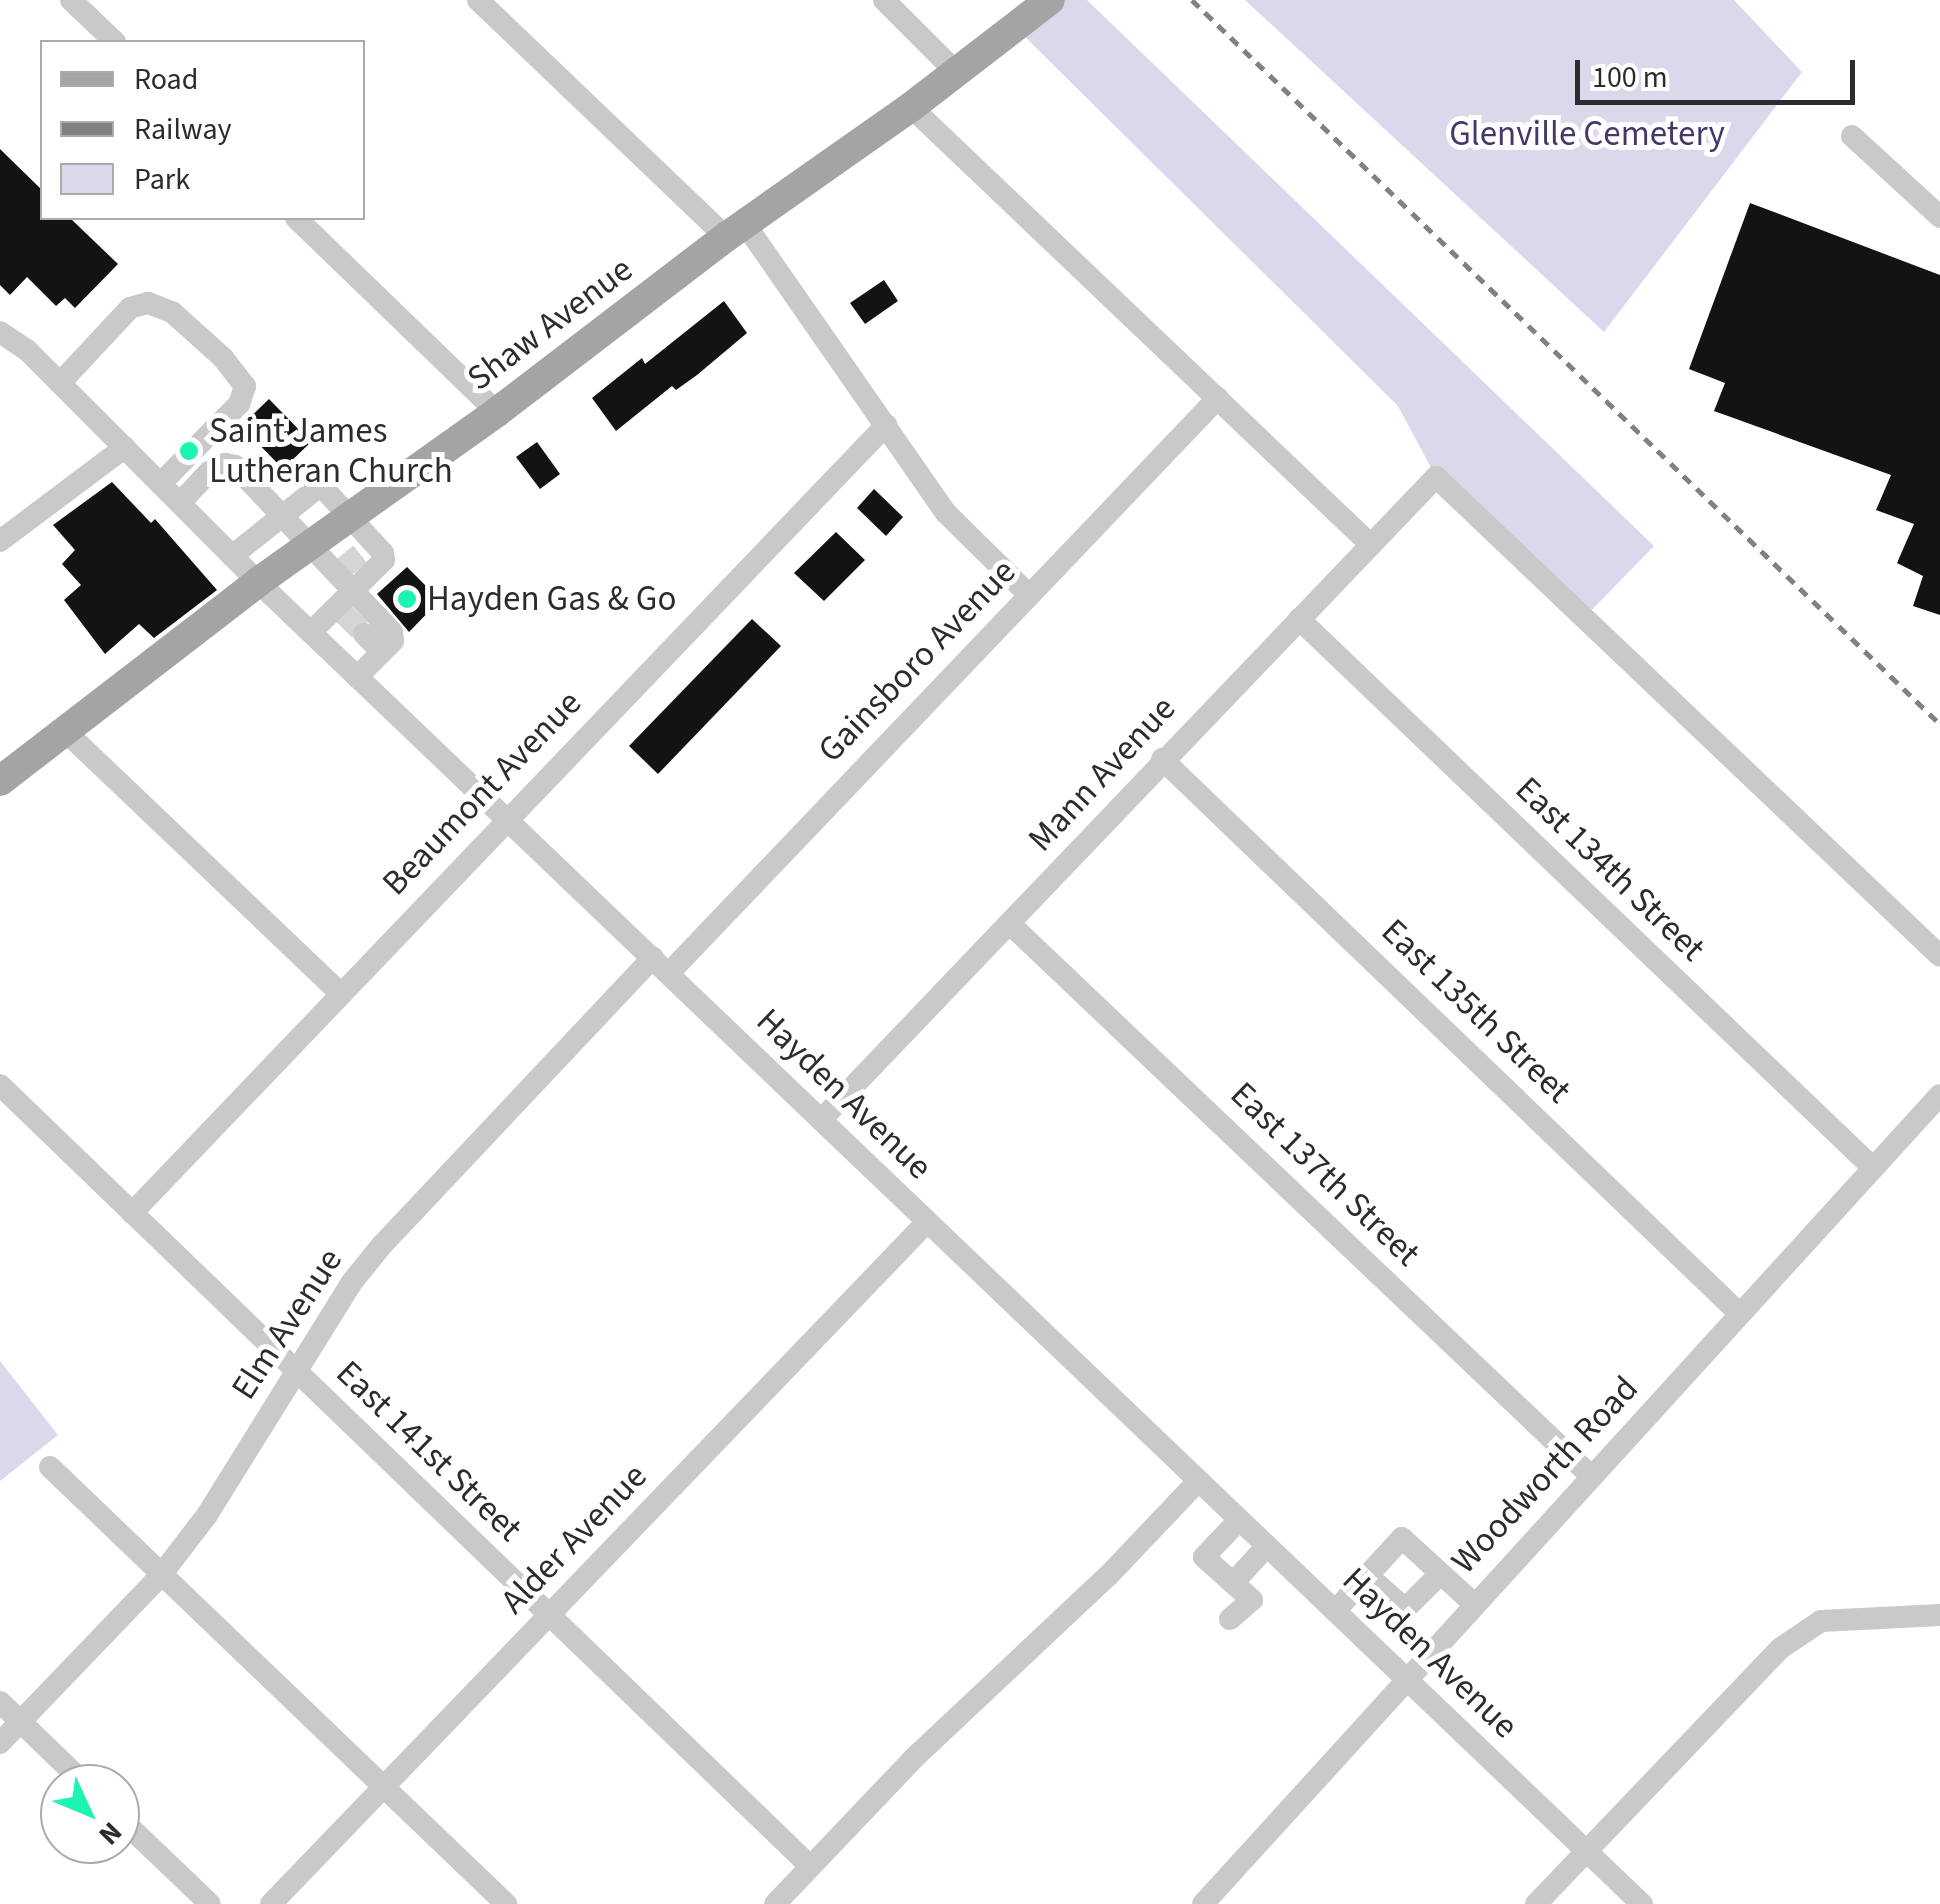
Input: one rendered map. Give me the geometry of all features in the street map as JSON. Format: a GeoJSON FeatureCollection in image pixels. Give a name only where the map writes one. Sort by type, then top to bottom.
{"type":"FeatureCollection","features":[{"type":"Feature","properties":{"kind":"main road","name":"Shaw Avenue"},"geometry":{"type":"LineString","coordinates":[[0,781],[258,582],[497,412],[736,230],[911,106],[1050,0]]}},
{"type":"Feature","properties":{"kind":"street"},"geometry":{"type":"LineString","coordinates":[[70,0],[112,40]]}},
{"type":"Feature","properties":{"kind":"street"},"geometry":{"type":"LineString","coordinates":[[478,0],[736,230],[886,425],[946,513],[1028,594]]}},
{"type":"Feature","properties":{"kind":"street"},"geometry":{"type":"LineString","coordinates":[[884,0],[956,72]]}},
{"type":"Feature","properties":{"kind":"street"},"geometry":{"type":"LineString","coordinates":[[911,106],[1371,544]]}},
{"type":"Feature","properties":{"kind":"street"},"geometry":{"type":"LineString","coordinates":[[1852,136],[1940,217]]}},
{"type":"Feature","properties":{"kind":"street"},"geometry":{"type":"LineString","coordinates":[[298,220],[497,412]]}},
{"type":"Feature","properties":{"kind":"street"},"geometry":{"type":"LineString","coordinates":[[60,382],[130,308],[148,304],[172,312],[223,358],[245,386],[239,404],[161,484]]}},
{"type":"Feature","properties":{"kind":"street","name":"Hayden Avenue"},"geometry":{"type":"LineString","coordinates":[[0,332],[27,350],[258,582],[1642,1904]]}},
{"type":"Feature","properties":{"kind":"street","name":"Gainsboro Avenue"},"geometry":{"type":"LineString","coordinates":[[661,965],[1218,398]]}},
{"type":"Feature","properties":{"kind":"street","name":"Beaumont Avenue"},"geometry":{"type":"LineString","coordinates":[[132,1213],[505,818],[886,425]]}},
{"type":"Feature","properties":{"kind":"street"},"geometry":{"type":"LineString","coordinates":[[0,541],[125,447]]}},
{"type":"Feature","properties":{"kind":"street"},"geometry":{"type":"LineString","coordinates":[[180,503],[209,472],[225,464],[234,466],[308,547],[338,572],[344,604],[392,632],[393,641],[357,676]]}},
{"type":"Feature","properties":{"kind":"street","name":"Mann Avenue"},"geometry":{"type":"LineString","coordinates":[[820,1120],[1436,477],[1940,956]]}},
{"type":"Feature","properties":{"kind":"street"},"geometry":{"type":"LineString","coordinates":[[232,556],[316,489],[324,489],[350,517],[369,547],[384,560],[344,604],[311,632]]}},
{"type":"Feature","properties":{"kind":"street","name":"East 134th Street"},"geometry":{"type":"LineString","coordinates":[[1299,619],[1872,1168]]}},
{"type":"Feature","properties":{"kind":"street"},"geometry":{"type":"LineString","coordinates":[[364,634],[382,652]]}},
{"type":"Feature","properties":{"kind":"street"},"geometry":{"type":"LineString","coordinates":[[66,732],[340,993]]}},
{"type":"Feature","properties":{"kind":"street","name":"East 135th Street"},"geometry":{"type":"LineString","coordinates":[[1162,759],[1740,1314]]}},
{"type":"Feature","properties":{"kind":"street","name":"East 137th Street"},"geometry":{"type":"LineString","coordinates":[[1010,924],[1592,1476]]}},
{"type":"Feature","properties":{"kind":"street","name":"Elm Avenue"},"geometry":{"type":"LineString","coordinates":[[0,1743],[161,1576],[207,1515],[296,1372],[382,1245],[661,965]]}},
{"type":"Feature","properties":{"kind":"street","name":"East 141st Street"},"geometry":{"type":"LineString","coordinates":[[0,1086],[810,1866]]}},
{"type":"Feature","properties":{"kind":"street","name":"Woodworth Road"},"geometry":{"type":"LineString","coordinates":[[1204,1904],[1940,1094]]}},
{"type":"Feature","properties":{"kind":"street","name":"Alder Avenue"},"geometry":{"type":"LineString","coordinates":[[271,1904],[927,1222]]}},
{"type":"Feature","properties":{"kind":"street"},"geometry":{"type":"LineString","coordinates":[[50,1467],[506,1904]]}},
{"type":"Feature","properties":{"kind":"street"},"geometry":{"type":"LineString","coordinates":[[775,1904],[915,1757],[1108,1576],[1198,1481]]}},
{"type":"Feature","properties":{"kind":"street"},"geometry":{"type":"LineString","coordinates":[[1230,1619],[1252,1600],[1204,1557],[1239,1520]]}},
{"type":"Feature","properties":{"kind":"street"},"geometry":{"type":"LineString","coordinates":[[1335,1611],[1402,1538],[1474,1604]]}},
{"type":"Feature","properties":{"kind":"street"},"geometry":{"type":"LineString","coordinates":[[1233,1584],[1267,1546]]}},
{"type":"Feature","properties":{"kind":"street"},"geometry":{"type":"LineString","coordinates":[[1367,1575],[1405,1609],[1440,1574]]}},
{"type":"Feature","properties":{"kind":"street"},"geometry":{"type":"LineString","coordinates":[[1536,1904],[1781,1648],[1821,1620],[1940,1614]]}},
{"type":"Feature","properties":{"kind":"street"},"geometry":{"type":"LineString","coordinates":[[0,1702],[64,1764]]}},
{"type":"Feature","properties":{"kind":"street"},"geometry":{"type":"LineString","coordinates":[[140,1837],[210,1904]]}},
{"type":"Feature","properties":{"kind":"green space"},"geometry":{"type":"Polygon","coordinates":[[[1050,0],[1087,0],[1654,546],[1584,618],[1436,477],[1398,406],[1015,27],[1050,0]]]}},
{"type":"Feature","properties":{"kind":"green space","name":"Glenville Cemetery"},"geometry":{"type":"Polygon","coordinates":[[[1245,0],[1734,0],[1802,72],[1604,332],[1245,0]]]}},
{"type":"Feature","properties":{"kind":"green space"},"geometry":{"type":"Polygon","coordinates":[[[0,1361],[58,1435],[0,1481],[0,1361]]]}},
{"type":"Feature","properties":{"kind":"building"},"geometry":{"type":"Polygon","coordinates":[[[0,149],[40,188],[40,220],[72,220],[118,264],[75,308],[65,298],[56,306],[27,277],[10,295],[0,285],[0,149]]]}},
{"type":"Feature","properties":{"kind":"building"},"geometry":{"type":"Polygon","coordinates":[[[1750,203],[1940,275],[1940,615],[1913,606],[1923,576],[1897,563],[1914,524],[1876,510],[1891,475],[1714,411],[1725,383],[1689,369],[1750,203]]]}},
{"type":"Feature","properties":{"kind":"building"},"geometry":{"type":"Polygon","coordinates":[[[884,280],[898,301],[865,324],[850,303],[884,280]]]}},
{"type":"Feature","properties":{"kind":"building"},"geometry":{"type":"Polygon","coordinates":[[[724,301],[747,333],[697,375],[676,390],[672,386],[616,431],[592,398],[642,358],[645,364],[724,301]]]}},
{"type":"Feature","properties":{"kind":"building"},"geometry":{"type":"Polygon","coordinates":[[[269,399],[311,442],[283,469],[241,426],[269,399]]]}},
{"type":"Feature","properties":{"kind":"building"},"geometry":{"type":"Polygon","coordinates":[[[537,442],[560,474],[540,489],[516,457],[537,442]]]}},
{"type":"Feature","properties":{"kind":"building"},"geometry":{"type":"Polygon","coordinates":[[[112,482],[151,523],[155,519],[217,590],[154,638],[139,624],[105,654],[64,600],[81,585],[62,564],[75,550],[53,525],[112,482]]]}},
{"type":"Feature","properties":{"kind":"building"},"geometry":{"type":"Polygon","coordinates":[[[874,489],[903,517],[886,536],[857,508],[874,489]]]}},
{"type":"Feature","properties":{"kind":"building"},"geometry":{"type":"Polygon","coordinates":[[[836,532],[865,560],[824,601],[794,573],[836,532]]]}},
{"type":"Feature","properties":{"kind":"building","name":"Hayden Gas & Go"},"geometry":{"type":"Polygon","coordinates":[[[407,567],[440,600],[409,632],[377,594],[407,567]]]}},
{"type":"Feature","properties":{"kind":"building"},"geometry":{"type":"Polygon","coordinates":[[[752,619],[781,646],[658,774],[629,746],[752,619]]]}},
{"type":"Feature","properties":{"kind":"tunnel"},"geometry":{"type":"LineString","coordinates":[[343,568],[364,551]]}},
{"type":"Feature","properties":{"kind":"tunnel"},"geometry":{"type":"LineString","coordinates":[[344,614],[364,634]]}},
{"type":"Feature","properties":{"kind":"railway"},"geometry":{"type":"LineString","coordinates":[[1192,0],[1940,724]]}},
{"type":"Feature","properties":{"kind":"place","name":"Saint James Lutheran Church"},"geometry":{"type":"Point","coordinates":[189,451]}},
{"type":"Feature","properties":{"kind":"place","name":"Hayden Gas & Go"},"geometry":{"type":"Point","coordinates":[407,599]}}]}
